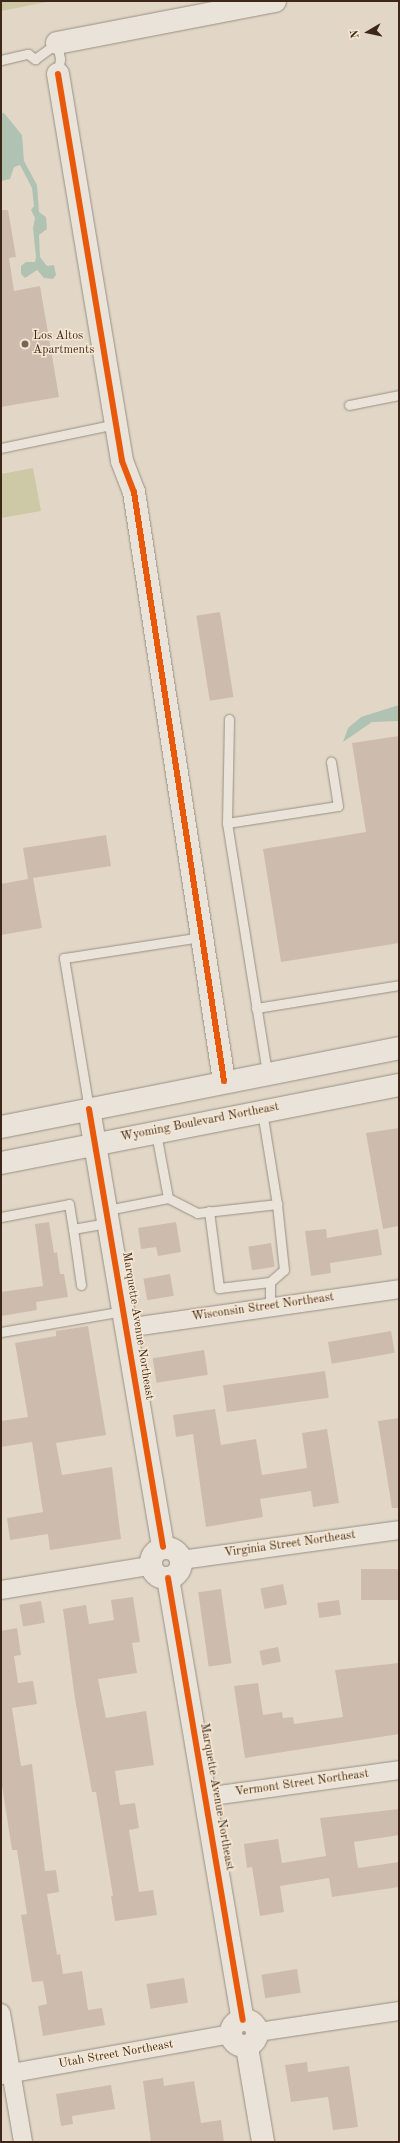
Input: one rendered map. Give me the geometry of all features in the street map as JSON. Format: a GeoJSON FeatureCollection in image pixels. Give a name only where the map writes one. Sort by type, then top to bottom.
{"type":"FeatureCollection","features":[{"type":"Feature","properties":{"kind":"street"},"geometry":{"type":"LineString","coordinates":[[57,43],[276,1]]}},
{"type":"Feature","properties":{"kind":"street"},"geometry":{"type":"LineString","coordinates":[[58,74],[122,461],[134,492],[224,1081]]}},
{"type":"Feature","properties":{"kind":"street"},"geometry":{"type":"LineString","coordinates":[[1,1127],[224,1081],[399,1048]]}},
{"type":"Feature","properties":{"kind":"street","name":"Wyoming Boulevard Northeast"},"geometry":{"type":"LineString","coordinates":[[1,1163],[96,1142],[399,1085]]}},
{"type":"Feature","properties":{"kind":"street","name":"Marquette Avenue Northeast"},"geometry":{"type":"LineString","coordinates":[[89,1109],[96,1142],[163,1547]]}},
{"type":"Feature","properties":{"kind":"street","name":"Wisconsin Street Northeast"},"geometry":{"type":"LineString","coordinates":[[125,1319],[270,1307],[399,1289]]}},
{"type":"Feature","properties":{"kind":"street","name":"Virginia Street Northeast"},"geometry":{"type":"LineString","coordinates":[[181,1560],[399,1530]]}},
{"type":"Feature","properties":{"kind":"street"},"geometry":{"type":"LineString","coordinates":[[163,1547],[177,1552],[181,1560],[176,1574],[168,1578],[158,1577],[150,1566],[154,1552],[163,1547]]}},
{"type":"Feature","properties":{"kind":"street"},"geometry":{"type":"LineString","coordinates":[[1,1590],[150,1566]]}},
{"type":"Feature","properties":{"kind":"street","name":"Marquette Avenue Northeast"},"geometry":{"type":"LineString","coordinates":[[168,1578],[263,2142]]}},
{"type":"Feature","properties":{"kind":"street","name":"Vermont Street Northeast"},"geometry":{"type":"LineString","coordinates":[[205,1797],[399,1770]]}},
{"type":"Feature","properties":{"kind":"street","name":"Utah Street Northeast"},"geometry":{"type":"LineString","coordinates":[[6,2074],[244,2033],[399,2011]]}},
{"type":"Feature","properties":{"kind":"street"},"geometry":{"type":"LineString","coordinates":[[1,2013],[6,2074],[23,2142]]}},
{"type":"Feature","properties":{"kind":"lane"},"geometry":{"type":"LineString","coordinates":[[1,60],[28,54],[35,58],[57,43],[60,59],[58,74]]}},
{"type":"Feature","properties":{"kind":"lane"},"geometry":{"type":"LineString","coordinates":[[349,405],[399,395]]}},
{"type":"Feature","properties":{"kind":"lane"},"geometry":{"type":"LineString","coordinates":[[1,448],[116,424]]}},
{"type":"Feature","properties":{"kind":"lane"},"geometry":{"type":"LineString","coordinates":[[229,719],[227,823],[267,1073]]}},
{"type":"Feature","properties":{"kind":"lane"},"geometry":{"type":"LineString","coordinates":[[227,823],[338,806],[331,762]]}},
{"type":"Feature","properties":{"kind":"lane"},"geometry":{"type":"LineString","coordinates":[[89,1109],[64,958],[202,937]]}},
{"type":"Feature","properties":{"kind":"lane"},"geometry":{"type":"LineString","coordinates":[[256,1008],[399,985]]}},
{"type":"Feature","properties":{"kind":"lane"},"geometry":{"type":"LineString","coordinates":[[209,1211],[219,1288],[270,1282],[284,1270],[277,1204],[262,1111]]}},
{"type":"Feature","properties":{"kind":"lane"},"geometry":{"type":"LineString","coordinates":[[155,1131],[168,1198]]}},
{"type":"Feature","properties":{"kind":"lane"},"geometry":{"type":"LineString","coordinates":[[73,1229],[108,1216],[168,1198],[197,1213],[277,1204]]}},
{"type":"Feature","properties":{"kind":"lane"},"geometry":{"type":"LineString","coordinates":[[1,1217],[69,1204],[81,1285]]}},
{"type":"Feature","properties":{"kind":"lane"},"geometry":{"type":"LineString","coordinates":[[270,1282],[270,1307]]}},
{"type":"Feature","properties":{"kind":"lane"},"geometry":{"type":"LineString","coordinates":[[1,1332],[125,1319]]}},
{"type":"Feature","properties":{"kind":"shaded area"},"geometry":{"type":"Polygon","coordinates":[[[1,1],[52,1],[1,11],[1,1]]]}},
{"type":"Feature","properties":{"kind":"shaded area"},"geometry":{"type":"Polygon","coordinates":[[[4,113],[22,135],[24,161],[37,185],[39,212],[46,217],[47,229],[39,235],[40,257],[47,266],[54,265],[56,275],[53,279],[44,278],[37,270],[25,278],[21,274],[21,266],[26,262],[35,262],[36,257],[33,228],[35,218],[31,210],[34,206],[32,188],[20,165],[14,167],[10,179],[1,181],[1,114],[4,113]]]}},
{"type":"Feature","properties":{"kind":"shaded area"},"geometry":{"type":"Polygon","coordinates":[[[33,468],[41,511],[1,518],[1,474],[33,468]]]}},
{"type":"Feature","properties":{"kind":"shaded area"},"geometry":{"type":"Polygon","coordinates":[[[399,705],[399,721],[372,722],[343,742],[348,728],[361,717],[399,705]]]}},
{"type":"Feature","properties":{"kind":"building","name":"Los Altos Apartments"},"geometry":{"type":"Polygon","coordinates":[[[1,210],[8,210],[16,257],[9,258],[14,291],[40,286],[59,397],[1,407],[1,210]]]}},
{"type":"Feature","properties":{"kind":"building"},"geometry":{"type":"Polygon","coordinates":[[[220,612],[233,697],[210,701],[196,616],[220,612]]]}},
{"type":"Feature","properties":{"kind":"building"},"geometry":{"type":"Polygon","coordinates":[[[399,736],[399,943],[281,962],[263,849],[366,832],[352,743],[399,736]]]}},
{"type":"Feature","properties":{"kind":"building"},"geometry":{"type":"Polygon","coordinates":[[[106,835],[111,866],[33,878],[42,928],[1,935],[1,884],[28,879],[23,848],[106,835]]]}},
{"type":"Feature","properties":{"kind":"building"},"geometry":{"type":"Polygon","coordinates":[[[399,1128],[399,1226],[383,1229],[366,1133],[399,1128]]]}},
{"type":"Feature","properties":{"kind":"building"},"geometry":{"type":"Polygon","coordinates":[[[49,1222],[54,1253],[57,1252],[60,1274],[64,1274],[68,1297],[36,1302],[37,1310],[1,1316],[1,1292],[43,1286],[35,1224],[49,1222]]]}},
{"type":"Feature","properties":{"kind":"building"},"geometry":{"type":"Polygon","coordinates":[[[176,1222],[181,1252],[158,1256],[156,1247],[141,1249],[138,1228],[176,1222]]]}},
{"type":"Feature","properties":{"kind":"building"},"geometry":{"type":"Polygon","coordinates":[[[326,1229],[327,1238],[378,1229],[382,1255],[330,1263],[331,1273],[311,1276],[305,1231],[326,1229]]]}},
{"type":"Feature","properties":{"kind":"building"},"geometry":{"type":"Polygon","coordinates":[[[271,1243],[275,1267],[252,1270],[248,1247],[271,1243]]]}},
{"type":"Feature","properties":{"kind":"building"},"geometry":{"type":"Polygon","coordinates":[[[170,1274],[174,1296],[147,1300],[143,1279],[170,1274]]]}},
{"type":"Feature","properties":{"kind":"building"},"geometry":{"type":"Polygon","coordinates":[[[88,1326],[106,1435],[56,1443],[62,1475],[112,1467],[121,1539],[50,1550],[48,1534],[10,1540],[7,1518],[43,1512],[32,1442],[1,1447],[1,1421],[28,1417],[15,1343],[56,1336],[56,1331],[88,1326]]]}},
{"type":"Feature","properties":{"kind":"building"},"geometry":{"type":"Polygon","coordinates":[[[391,1331],[395,1353],[332,1364],[328,1342],[391,1331]]]}},
{"type":"Feature","properties":{"kind":"building"},"geometry":{"type":"Polygon","coordinates":[[[204,1350],[208,1375],[157,1383],[153,1358],[204,1350]]]}},
{"type":"Feature","properties":{"kind":"building"},"geometry":{"type":"Polygon","coordinates":[[[325,1371],[329,1398],[227,1412],[223,1385],[325,1371]]]}},
{"type":"Feature","properties":{"kind":"building"},"geometry":{"type":"Polygon","coordinates":[[[215,1409],[221,1445],[256,1439],[262,1475],[307,1468],[302,1433],[327,1429],[339,1503],[313,1507],[311,1491],[260,1499],[263,1517],[206,1527],[193,1434],[176,1437],[173,1415],[215,1409]]]}},
{"type":"Feature","properties":{"kind":"building"},"geometry":{"type":"Polygon","coordinates":[[[399,1418],[399,1508],[392,1508],[378,1421],[399,1418]]]}},
{"type":"Feature","properties":{"kind":"building"},"geometry":{"type":"Polygon","coordinates":[[[361,1569],[399,1569],[399,1600],[361,1600],[361,1569]]]}},
{"type":"Feature","properties":{"kind":"building"},"geometry":{"type":"Polygon","coordinates":[[[283,1584],[287,1605],[264,1609],[260,1588],[283,1584]]]}},
{"type":"Feature","properties":{"kind":"building"},"geometry":{"type":"Polygon","coordinates":[[[221,1589],[231,1663],[209,1666],[198,1592],[221,1589]]]}},
{"type":"Feature","properties":{"kind":"building"},"geometry":{"type":"Polygon","coordinates":[[[133,1597],[140,1642],[132,1643],[137,1673],[98,1679],[106,1718],[146,1711],[154,1765],[115,1771],[120,1805],[135,1803],[139,1828],[129,1830],[139,1892],[153,1890],[157,1915],[115,1921],[111,1896],[113,1896],[96,1792],[92,1792],[75,1699],[63,1609],[86,1605],[89,1624],[114,1620],[111,1600],[133,1597]]]}},
{"type":"Feature","properties":{"kind":"building"},"geometry":{"type":"Polygon","coordinates":[[[339,1600],[341,1615],[319,1618],[317,1603],[339,1600]]]}},
{"type":"Feature","properties":{"kind":"building"},"geometry":{"type":"Polygon","coordinates":[[[41,1601],[45,1623],[23,1626],[19,1605],[41,1601]]]}},
{"type":"Feature","properties":{"kind":"building"},"geometry":{"type":"Polygon","coordinates":[[[17,1628],[21,1655],[14,1656],[18,1683],[33,1681],[37,1704],[12,1708],[21,1766],[32,1764],[45,1871],[56,1870],[59,1892],[47,1894],[57,1955],[60,1954],[63,1974],[82,1971],[88,2010],[102,2008],[105,2025],[43,2036],[38,2006],[47,2004],[43,1981],[32,1982],[21,1915],[27,1914],[17,1850],[12,1850],[1,1779],[1,1631],[17,1628]]]}},
{"type":"Feature","properties":{"kind":"building"},"geometry":{"type":"Polygon","coordinates":[[[278,1647],[281,1662],[262,1665],[259,1651],[278,1647]]]}},
{"type":"Feature","properties":{"kind":"building"},"geometry":{"type":"Polygon","coordinates":[[[399,1663],[399,1734],[245,1758],[234,1686],[258,1683],[263,1715],[282,1712],[283,1718],[293,1717],[294,1724],[343,1717],[335,1670],[399,1663]]]}},
{"type":"Feature","properties":{"kind":"building"},"geometry":{"type":"Polygon","coordinates":[[[399,1809],[399,1835],[354,1842],[358,1868],[399,1862],[399,1887],[332,1897],[329,1878],[280,1886],[284,1912],[260,1916],[252,1867],[247,1868],[244,1844],[278,1839],[282,1863],[326,1856],[320,1818],[399,1809]]]}},
{"type":"Feature","properties":{"kind":"building"},"geometry":{"type":"Polygon","coordinates":[[[297,1969],[301,1993],[265,1998],[261,1975],[297,1969]]]}},
{"type":"Feature","properties":{"kind":"building"},"geometry":{"type":"Polygon","coordinates":[[[184,1978],[188,2003],[150,2009],[146,1984],[184,1978]]]}},
{"type":"Feature","properties":{"kind":"building"},"geometry":{"type":"Polygon","coordinates":[[[307,2062],[308,2072],[349,2066],[358,2127],[333,2130],[328,2097],[291,2102],[285,2065],[307,2062]]]}},
{"type":"Feature","properties":{"kind":"building"},"geometry":{"type":"Polygon","coordinates":[[[163,2078],[164,2086],[194,2081],[201,2123],[221,2120],[224,2142],[151,2142],[143,2081],[163,2078]]]}},
{"type":"Feature","properties":{"kind":"building"},"geometry":{"type":"Polygon","coordinates":[[[111,2085],[115,2109],[72,2116],[73,2124],[61,2126],[56,2094],[111,2085]]]}},
{"type":"Feature","properties":{"kind":"cycle path"},"geometry":{"type":"LineString","coordinates":[[58,74],[122,461],[134,492],[224,1081]]}},
{"type":"Feature","properties":{"kind":"cycle path"},"geometry":{"type":"LineString","coordinates":[[89,1109],[163,1547]]}},
{"type":"Feature","properties":{"kind":"cycle path"},"geometry":{"type":"LineString","coordinates":[[168,1578],[243,2020]]}},
{"type":"Feature","properties":{"kind":"place","name":"Los Altos Apartments"},"geometry":{"type":"Point","coordinates":[25,344]}}]}
